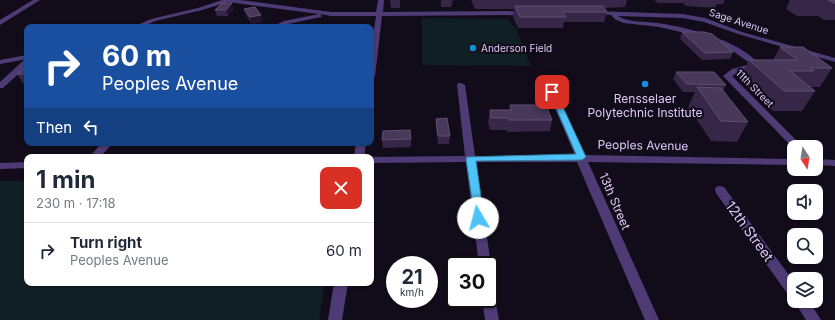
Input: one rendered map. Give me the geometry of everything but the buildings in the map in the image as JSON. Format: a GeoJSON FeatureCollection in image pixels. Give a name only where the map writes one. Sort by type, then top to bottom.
{"type":"FeatureCollection","features":[{"type":"Feature","properties":{"kind":"street"},"geometry":{"type":"LineString","coordinates":[[0,23],[37,0]]}},
{"type":"Feature","properties":{"kind":"street"},"geometry":{"type":"LineString","coordinates":[[143,24],[153,20],[200,9],[228,0],[331,14],[538,13]]}},
{"type":"Feature","properties":{"kind":"street"},"geometry":{"type":"LineString","coordinates":[[274,6],[280,0]]}},
{"type":"Feature","properties":{"kind":"street"},"geometry":{"type":"LineString","coordinates":[[374,55],[381,0]]}},
{"type":"Feature","properties":{"kind":"street"},"geometry":{"type":"LineString","coordinates":[[290,2],[299,10]]}},
{"type":"Feature","properties":{"kind":"street"},"geometry":{"type":"LineString","coordinates":[[281,24],[300,13],[299,10]]}},
{"type":"Feature","properties":{"kind":"street","name":"Sage Avenue"},"geometry":{"type":"LineString","coordinates":[[587,13],[683,16],[696,18],[740,33],[835,60]]}},
{"type":"Feature","properties":{"kind":"street"},"geometry":{"type":"LineString","coordinates":[[286,22],[331,14]]}},
{"type":"Feature","properties":{"kind":"street","name":"11th Street"},"geometry":{"type":"LineString","coordinates":[[612,14],[621,20],[668,27],[705,37],[748,58],[755,64],[754,66],[735,71],[727,76],[791,140]]}},
{"type":"Feature","properties":{"kind":"street"},"geometry":{"type":"LineString","coordinates":[[0,62],[24,58]]}},
{"type":"Feature","properties":{"kind":"street"},"geometry":{"type":"LineString","coordinates":[[0,86],[24,65]]}},
{"type":"Feature","properties":{"kind":"street"},"geometry":{"type":"LineString","coordinates":[[461,84],[484,256]]}},
{"type":"Feature","properties":{"kind":"street","name":"13th Street"},"geometry":{"type":"LineString","coordinates":[[552,92],[582,157],[652,320]]}},
{"type":"Feature","properties":{"kind":"street"},"geometry":{"type":"LineString","coordinates":[[97,154],[105,146]]}},
{"type":"Feature","properties":{"kind":"street","name":"Peoples Avenue"},"geometry":{"type":"LineString","coordinates":[[374,160],[582,157],[697,158],[787,162]]}},
{"type":"Feature","properties":{"kind":"street"},"geometry":{"type":"LineString","coordinates":[[823,162],[835,163]]}},
{"type":"Feature","properties":{"kind":"street"},"geometry":{"type":"LineString","coordinates":[[0,168],[24,165]]}},
{"type":"Feature","properties":{"kind":"street"},"geometry":{"type":"LineString","coordinates":[[0,168],[24,172]]}},
{"type":"Feature","properties":{"kind":"street","name":"12th Street"},"geometry":{"type":"LineString","coordinates":[[720,190],[787,282]]}},
{"type":"Feature","properties":{"kind":"street"},"geometry":{"type":"LineString","coordinates":[[335,320],[341,286]]}},
{"type":"Feature","properties":{"kind":"street"},"geometry":{"type":"LineString","coordinates":[[490,308],[492,320]]}},
{"type":"Feature","properties":{"kind":"street"},"geometry":{"type":"LineString","coordinates":[[805,308],[814,320]]}},
{"type":"Feature","properties":{"kind":"shaded area","name":"Anderson Field"},"geometry":{"type":"Polygon","coordinates":[[[422,18],[509,19],[512,26],[515,26],[531,66],[422,65],[422,18]]]}},
{"type":"Feature","properties":{"kind":"shaded area"},"geometry":{"type":"Polygon","coordinates":[[[0,181],[24,181],[24,286],[325,286],[319,320],[0,320],[0,181]]]}},
{"type":"Feature","properties":{"kind":"place","name":"Anderson Field"},"geometry":{"type":"Point","coordinates":[473,48]}},
{"type":"Feature","properties":{"kind":"place","name":"Rensselaer Polytechnic Institute"},"geometry":{"type":"Point","coordinates":[645,84]}},
{"type":"Feature","properties":{"kind":"route"},"geometry":{"type":"LineString","coordinates":[[478,218],[471,159],[582,157],[552,92]]}}]}
